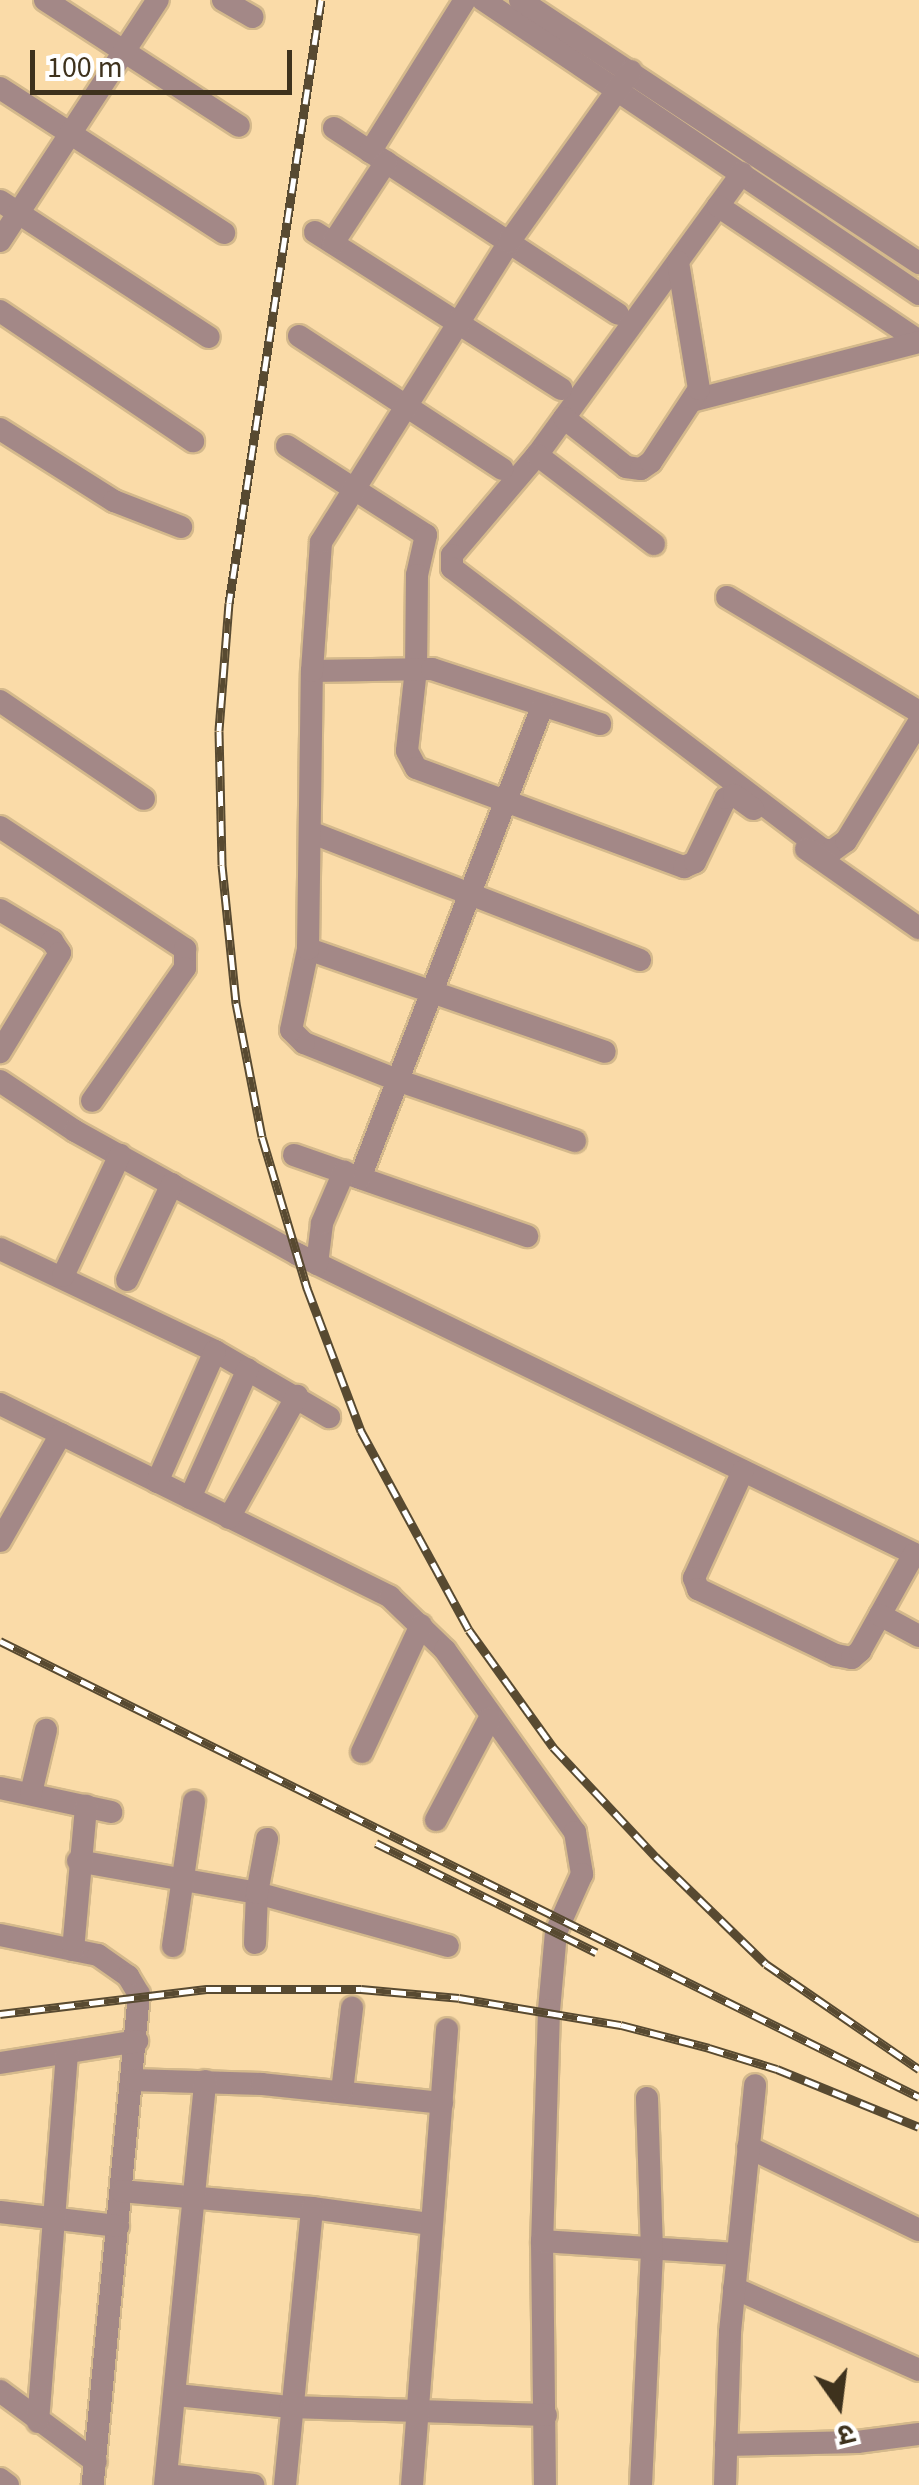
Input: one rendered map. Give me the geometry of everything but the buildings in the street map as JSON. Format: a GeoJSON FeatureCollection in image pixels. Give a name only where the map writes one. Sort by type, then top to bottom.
{"type":"FeatureCollection","features":[{"type":"Feature","properties":{"kind":"street"},"geometry":{"type":"LineString","coordinates":[[45,0],[240,126]]}},
{"type":"Feature","properties":{"kind":"street"},"geometry":{"type":"LineString","coordinates":[[0,241],[9,207],[70,133],[158,0]]}},
{"type":"Feature","properties":{"kind":"street"},"geometry":{"type":"LineString","coordinates":[[223,0],[252,17]]}},
{"type":"Feature","properties":{"kind":"street"},"geometry":{"type":"LineString","coordinates":[[465,0],[378,157],[324,237],[562,389]]}},
{"type":"Feature","properties":{"kind":"street"},"geometry":{"type":"LineString","coordinates":[[484,0],[919,294]]}},
{"type":"Feature","properties":{"kind":"street"},"geometry":{"type":"LineString","coordinates":[[520,0],[919,264]]}},
{"type":"Feature","properties":{"kind":"street"},"geometry":{"type":"LineString","coordinates":[[575,1141],[397,1080],[292,1036],[291,1024],[308,949],[312,671],[318,552],[353,487],[508,242],[631,71]]}},
{"type":"Feature","properties":{"kind":"street"},"geometry":{"type":"LineString","coordinates":[[0,88],[224,233]]}},
{"type":"Feature","properties":{"kind":"street"},"geometry":{"type":"LineString","coordinates":[[334,128],[618,314]]}},
{"type":"Feature","properties":{"kind":"street"},"geometry":{"type":"LineString","coordinates":[[742,173],[537,455],[452,555],[454,573],[822,848],[832,851],[846,842],[919,722]]}},
{"type":"Feature","properties":{"kind":"street"},"geometry":{"type":"LineString","coordinates":[[718,206],[919,342]]}},
{"type":"Feature","properties":{"kind":"street"},"geometry":{"type":"LineString","coordinates":[[9,207],[209,338]]}},
{"type":"Feature","properties":{"kind":"street"},"geometry":{"type":"LineString","coordinates":[[564,418],[626,466],[641,469],[651,462],[695,400],[698,375],[678,262]]}},
{"type":"Feature","properties":{"kind":"street"},"geometry":{"type":"LineString","coordinates":[[0,311],[193,441]]}},
{"type":"Feature","properties":{"kind":"street"},"geometry":{"type":"LineString","coordinates":[[299,336],[502,469]]}},
{"type":"Feature","properties":{"kind":"street"},"geometry":{"type":"LineString","coordinates":[[695,400],[919,342]]}},
{"type":"Feature","properties":{"kind":"street"},"geometry":{"type":"LineString","coordinates":[[0,430],[114,500],[180,527]]}},
{"type":"Feature","properties":{"kind":"street"},"geometry":{"type":"LineString","coordinates":[[287,446],[426,535],[416,576],[416,669],[407,751],[411,763],[505,803],[688,868],[695,862],[726,798],[734,794],[863,893],[919,928]]}},
{"type":"Feature","properties":{"kind":"street"},"geometry":{"type":"LineString","coordinates":[[537,455],[654,544]]}},
{"type":"Feature","properties":{"kind":"street"},"geometry":{"type":"LineString","coordinates":[[726,597],[919,712]]}},
{"type":"Feature","properties":{"kind":"street"},"geometry":{"type":"LineString","coordinates":[[312,671],[432,668],[600,724]]}},
{"type":"Feature","properties":{"kind":"street"},"geometry":{"type":"LineString","coordinates":[[0,701],[144,798]]}},
{"type":"Feature","properties":{"kind":"street"},"geometry":{"type":"LineString","coordinates":[[316,1264],[322,1222],[352,1175],[397,1080],[542,706]]}},
{"type":"Feature","properties":{"kind":"street"},"geometry":{"type":"LineString","coordinates":[[0,827],[185,948],[185,968],[92,1101]]}},
{"type":"Feature","properties":{"kind":"street"},"geometry":{"type":"LineString","coordinates":[[310,832],[640,960]]}},
{"type":"Feature","properties":{"kind":"street"},"geometry":{"type":"LineString","coordinates":[[0,910],[52,941],[60,953],[0,1052]]}},
{"type":"Feature","properties":{"kind":"street"},"geometry":{"type":"LineString","coordinates":[[308,949],[605,1052]]}},
{"type":"Feature","properties":{"kind":"street"},"geometry":{"type":"LineString","coordinates":[[0,1080],[120,1155],[316,1264],[917,1555],[857,1655],[844,1658],[698,1589],[694,1578],[743,1471]]}},
{"type":"Feature","properties":{"kind":"street"},"geometry":{"type":"LineString","coordinates":[[294,1154],[526,1236]]}},
{"type":"Feature","properties":{"kind":"street"},"geometry":{"type":"LineString","coordinates":[[63,1276],[120,1155]]}},
{"type":"Feature","properties":{"kind":"street"},"geometry":{"type":"LineString","coordinates":[[127,1280],[172,1184]]}},
{"type":"Feature","properties":{"kind":"street"},"geometry":{"type":"LineString","coordinates":[[0,1250],[63,1276],[216,1352],[329,1417]]}},
{"type":"Feature","properties":{"kind":"street"},"geometry":{"type":"LineString","coordinates":[[157,1482],[216,1352]]}},
{"type":"Feature","properties":{"kind":"street"},"geometry":{"type":"LineString","coordinates":[[190,1498],[248,1369]]}},
{"type":"Feature","properties":{"kind":"street"},"geometry":{"type":"LineString","coordinates":[[229,1518],[297,1396]]}},
{"type":"Feature","properties":{"kind":"street"},"geometry":{"type":"LineString","coordinates":[[0,1404],[368,1584],[421,1625],[463,1673],[490,1718],[564,1814],[582,1860],[582,1874],[552,1953],[542,2241],[545,2485]]}},
{"type":"Feature","properties":{"kind":"street"},"geometry":{"type":"LineString","coordinates":[[0,1541],[60,1434]]}},
{"type":"Feature","properties":{"kind":"street"},"geometry":{"type":"LineString","coordinates":[[880,1616],[919,1636]]}},
{"type":"Feature","properties":{"kind":"street"},"geometry":{"type":"LineString","coordinates":[[362,1752],[421,1625]]}},
{"type":"Feature","properties":{"kind":"street"},"geometry":{"type":"LineString","coordinates":[[436,1820],[490,1718]]}},
{"type":"Feature","properties":{"kind":"street"},"geometry":{"type":"LineString","coordinates":[[31,1793],[46,1730]]}},
{"type":"Feature","properties":{"kind":"street"},"geometry":{"type":"LineString","coordinates":[[0,1788],[111,1812]]}},
{"type":"Feature","properties":{"kind":"street"},"geometry":{"type":"LineString","coordinates":[[174,1946],[194,1802]]}},
{"type":"Feature","properties":{"kind":"street"},"geometry":{"type":"LineString","coordinates":[[73,1950],[78,1861],[86,1806]]}},
{"type":"Feature","properties":{"kind":"street"},"geometry":{"type":"LineString","coordinates":[[256,1943],[258,1893],[267,1838]]}},
{"type":"Feature","properties":{"kind":"street"},"geometry":{"type":"LineString","coordinates":[[78,1861],[183,1876],[258,1893],[448,1946]]}},
{"type":"Feature","properties":{"kind":"street"},"geometry":{"type":"LineString","coordinates":[[0,1936],[98,1955],[128,1976],[139,1994],[94,2474]]}},
{"type":"Feature","properties":{"kind":"street"},"geometry":{"type":"LineString","coordinates":[[342,2092],[352,2008]]}},
{"type":"Feature","properties":{"kind":"street"},"geometry":{"type":"LineString","coordinates":[[412,2485],[447,2029]]}},
{"type":"Feature","properties":{"kind":"street"},"geometry":{"type":"LineString","coordinates":[[0,2072],[0,2063],[137,2041]]}},
{"type":"Feature","properties":{"kind":"street"},"geometry":{"type":"LineString","coordinates":[[38,2422],[67,2054]]}},
{"type":"Feature","properties":{"kind":"street"},"geometry":{"type":"LineString","coordinates":[[132,2080],[205,2081],[442,2102]]}},
{"type":"Feature","properties":{"kind":"street"},"geometry":{"type":"LineString","coordinates":[[205,2081],[166,2480],[253,2485]]}},
{"type":"Feature","properties":{"kind":"street"},"geometry":{"type":"LineString","coordinates":[[725,2485],[734,2288],[756,2085]]}},
{"type":"Feature","properties":{"kind":"street"},"geometry":{"type":"LineString","coordinates":[[641,2485],[652,2250],[647,2098]]}},
{"type":"Feature","properties":{"kind":"street"},"geometry":{"type":"LineString","coordinates":[[748,2147],[919,2230]]}},
{"type":"Feature","properties":{"kind":"street"},"geometry":{"type":"LineString","coordinates":[[121,2190],[431,2224]]}},
{"type":"Feature","properties":{"kind":"street"},"geometry":{"type":"LineString","coordinates":[[285,2485],[312,2208]]}},
{"type":"Feature","properties":{"kind":"street"},"geometry":{"type":"LineString","coordinates":[[0,2212],[118,2226]]}},
{"type":"Feature","properties":{"kind":"street"},"geometry":{"type":"LineString","coordinates":[[542,2241],[737,2254]]}},
{"type":"Feature","properties":{"kind":"street"},"geometry":{"type":"LineString","coordinates":[[734,2288],[919,2370]]}},
{"type":"Feature","properties":{"kind":"street"},"geometry":{"type":"LineString","coordinates":[[0,2391],[94,2474]]}},
{"type":"Feature","properties":{"kind":"street"},"geometry":{"type":"LineString","coordinates":[[177,2396],[290,2406],[546,2415]]}},
{"type":"Feature","properties":{"kind":"street"},"geometry":{"type":"LineString","coordinates":[[726,2445],[857,2442],[919,2434]]}},
{"type":"Feature","properties":{"kind":"street"},"geometry":{"type":"LineString","coordinates":[[0,2478],[8,2485]]}},
{"type":"Feature","properties":{"kind":"railway"},"geometry":{"type":"LineString","coordinates":[[321,0],[229,603],[219,731],[222,865],[236,1003],[262,1137],[307,1288],[361,1431],[469,1630],[553,1747],[656,1857],[766,1964],[919,2069]]}},
{"type":"Feature","properties":{"kind":"railway"},"geometry":{"type":"LineString","coordinates":[[0,1641],[919,2097]]}},
{"type":"Feature","properties":{"kind":"railway"},"geometry":{"type":"LineString","coordinates":[[376,1843],[596,1952]]}},
{"type":"Feature","properties":{"kind":"railway"},"geometry":{"type":"LineString","coordinates":[[0,2014],[206,1989],[361,1989],[459,1998],[621,2025],[709,2048],[777,2069],[919,2127]]}}]}
